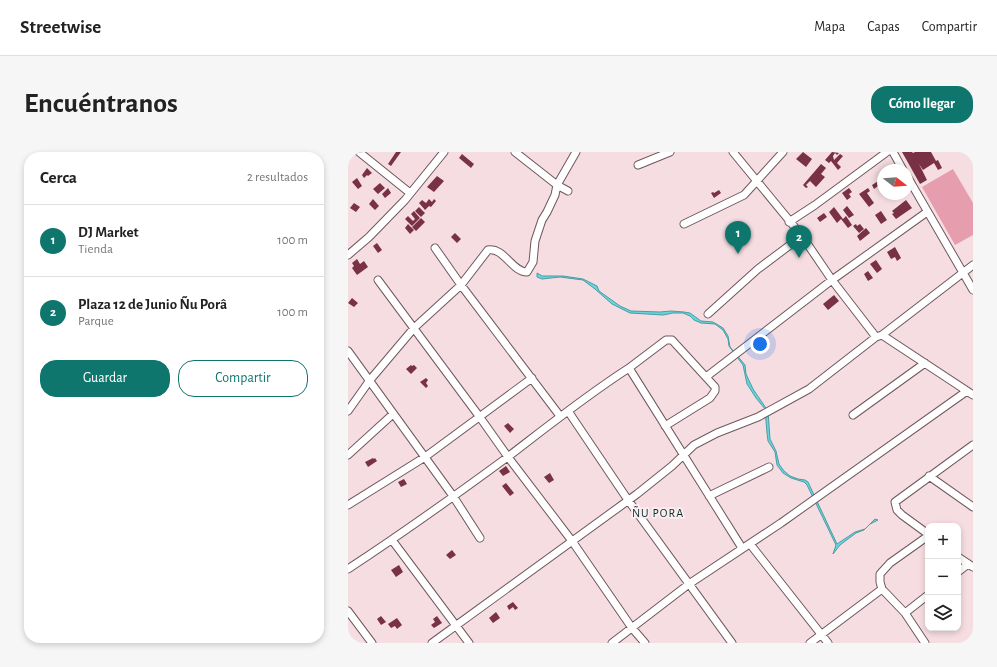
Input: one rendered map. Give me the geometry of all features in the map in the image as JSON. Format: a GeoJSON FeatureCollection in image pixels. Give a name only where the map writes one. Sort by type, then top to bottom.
{"type":"FeatureCollection","features":[{"type":"Feature","properties":{"kind":"street"},"geometry":{"type":"LineString","coordinates":[[359,152],[410,193]]}},
{"type":"Feature","properties":{"kind":"street"},"geometry":{"type":"LineString","coordinates":[[348,255],[369,237],[405,200],[444,152]]}},
{"type":"Feature","properties":{"kind":"street"},"geometry":{"type":"LineString","coordinates":[[515,152],[557,185],[568,191]]}},
{"type":"Feature","properties":{"kind":"street"},"geometry":{"type":"LineString","coordinates":[[348,411],[370,380],[414,328],[461,285],[488,250],[496,250],[524,272],[527,272],[533,262],[535,241],[542,220],[555,195],[557,185],[576,152]]}},
{"type":"Feature","properties":{"kind":"street"},"geometry":{"type":"LineString","coordinates":[[638,166],[670,152]]}},
{"type":"Feature","properties":{"kind":"street"},"geometry":{"type":"LineString","coordinates":[[612,643],[690,584],[970,393],[925,363],[879,336],[832,280],[802,236],[733,152]]}},
{"type":"Feature","properties":{"kind":"street"},"geometry":{"type":"LineString","coordinates":[[684,224],[744,195],[783,152]]}},
{"type":"Feature","properties":{"kind":"street"},"geometry":{"type":"LineString","coordinates":[[789,222],[815,205],[887,152]]}},
{"type":"Feature","properties":{"kind":"street"},"geometry":{"type":"LineString","coordinates":[[893,152],[900,164]]}},
{"type":"Feature","properties":{"kind":"street"},"geometry":{"type":"LineString","coordinates":[[913,187],[973,290]]}},
{"type":"Feature","properties":{"kind":"street"},"geometry":{"type":"LineString","coordinates":[[706,377],[832,280],[927,212]]}},
{"type":"Feature","properties":{"kind":"street"},"geometry":{"type":"LineString","coordinates":[[708,314],[758,269],[802,236]]}},
{"type":"Feature","properties":{"kind":"street"},"geometry":{"type":"LineString","coordinates":[[435,248],[461,285],[560,416]]}},
{"type":"Feature","properties":{"kind":"street"},"geometry":{"type":"LineString","coordinates":[[432,643],[628,500],[672,466],[694,445],[717,433],[758,417],[809,389],[973,265]]}},
{"type":"Feature","properties":{"kind":"street"},"geometry":{"type":"LineString","coordinates":[[378,280],[572,541],[632,628],[645,643]]}},
{"type":"Feature","properties":{"kind":"street"},"geometry":{"type":"LineString","coordinates":[[348,569],[392,540],[508,456],[560,416],[669,339],[672,340],[715,387],[716,392],[665,426]]}},
{"type":"Feature","properties":{"kind":"street"},"geometry":{"type":"LineString","coordinates":[[348,351],[453,496],[480,538]]}},
{"type":"Feature","properties":{"kind":"street"},"geometry":{"type":"LineString","coordinates":[[853,415],[925,363]]}},
{"type":"Feature","properties":{"kind":"street"},"geometry":{"type":"LineString","coordinates":[[629,368],[742,548]]}},
{"type":"Feature","properties":{"kind":"street"},"geometry":{"type":"LineString","coordinates":[[348,505],[425,457],[532,378]]}},
{"type":"Feature","properties":{"kind":"street"},"geometry":{"type":"LineString","coordinates":[[568,411],[628,500],[732,643]]}},
{"type":"Feature","properties":{"kind":"street"},"geometry":{"type":"LineString","coordinates":[[348,455],[393,414]]}},
{"type":"Feature","properties":{"kind":"street"},"geometry":{"type":"LineString","coordinates":[[925,533],[902,516],[897,510],[895,502],[929,476],[973,446]]}},
{"type":"Feature","properties":{"kind":"street"},"geometry":{"type":"LineString","coordinates":[[709,496],[769,467]]}},
{"type":"Feature","properties":{"kind":"street"},"geometry":{"type":"LineString","coordinates":[[929,476],[973,506]]}},
{"type":"Feature","properties":{"kind":"street"},"geometry":{"type":"LineString","coordinates":[[925,537],[890,563],[880,574],[882,589],[905,613],[925,643]]}},
{"type":"Feature","properties":{"kind":"street"},"geometry":{"type":"LineString","coordinates":[[392,540],[469,643]]}},
{"type":"Feature","properties":{"kind":"street"},"geometry":{"type":"LineString","coordinates":[[750,544],[828,643]]}},
{"type":"Feature","properties":{"kind":"street"},"geometry":{"type":"LineString","coordinates":[[961,559],[971,566]]}},
{"type":"Feature","properties":{"kind":"street"},"geometry":{"type":"LineString","coordinates":[[961,571],[971,566]]}},
{"type":"Feature","properties":{"kind":"street"},"geometry":{"type":"LineString","coordinates":[[810,643],[882,589]]}},
{"type":"Feature","properties":{"kind":"street"},"geometry":{"type":"LineString","coordinates":[[905,613],[925,597]]}},
{"type":"Feature","properties":{"kind":"street"},"geometry":{"type":"LineString","coordinates":[[348,611],[372,643]]}},
{"type":"Feature","properties":{"kind":"shaded area"},"geometry":{"type":"Polygon","coordinates":[[[953,169],[973,203],[973,235],[955,245],[922,187],[953,169]]]}},
{"type":"Feature","properties":{"kind":"water"},"geometry":{"type":"Polygon","coordinates":[[[537,273],[542,276],[563,276],[583,279],[597,286],[599,291],[620,306],[631,311],[671,311],[690,313],[701,321],[713,322],[723,328],[728,336],[730,347],[745,365],[746,374],[753,389],[768,411],[770,439],[776,451],[779,464],[790,476],[808,482],[837,544],[855,532],[865,529],[856,533],[840,545],[833,554],[836,545],[807,485],[804,482],[791,478],[783,473],[777,465],[775,452],[768,441],[765,409],[747,384],[743,365],[729,346],[728,339],[723,330],[715,324],[701,323],[683,313],[663,315],[630,313],[612,304],[583,280],[560,277],[542,279],[537,277],[537,273]]]}},
{"type":"Feature","properties":{"kind":"building"},"geometry":{"type":"Polygon","coordinates":[[[396,152],[401,152],[391,166],[388,164],[396,152]]]}},
{"type":"Feature","properties":{"kind":"building"},"geometry":{"type":"Polygon","coordinates":[[[803,152],[812,159],[806,167],[796,159],[803,152]]]}},
{"type":"Feature","properties":{"kind":"building"},"geometry":{"type":"Polygon","coordinates":[[[832,152],[839,153],[837,155],[835,153],[833,156],[834,160],[840,154],[843,156],[837,163],[841,167],[838,170],[831,161],[829,163],[825,160],[832,152]]]}},
{"type":"Feature","properties":{"kind":"building"},"geometry":{"type":"Polygon","coordinates":[[[902,152],[931,152],[936,161],[938,160],[942,168],[938,170],[934,163],[923,170],[919,164],[927,180],[920,184],[913,172],[913,164],[909,164],[902,152]]]}},
{"type":"Feature","properties":{"kind":"building"},"geometry":{"type":"Polygon","coordinates":[[[462,154],[474,164],[471,168],[459,158],[462,154]]]}},
{"type":"Feature","properties":{"kind":"building"},"geometry":{"type":"Polygon","coordinates":[[[821,164],[826,168],[821,174],[825,177],[816,187],[810,181],[806,185],[808,187],[806,188],[803,185],[821,164]]]}},
{"type":"Feature","properties":{"kind":"building"},"geometry":{"type":"Polygon","coordinates":[[[367,168],[372,173],[364,178],[362,175],[367,168]]]}},
{"type":"Feature","properties":{"kind":"building"},"geometry":{"type":"Polygon","coordinates":[[[437,176],[444,181],[434,192],[427,187],[437,176]]]}},
{"type":"Feature","properties":{"kind":"building"},"geometry":{"type":"Polygon","coordinates":[[[357,178],[362,186],[358,189],[352,182],[357,178]]]}},
{"type":"Feature","properties":{"kind":"building"},"geometry":{"type":"Polygon","coordinates":[[[877,182],[877,187],[874,189],[872,185],[877,182]]]}},
{"type":"Feature","properties":{"kind":"building"},"geometry":{"type":"Polygon","coordinates":[[[380,183],[385,188],[378,194],[373,189],[380,183]]]}},
{"type":"Feature","properties":{"kind":"building"},"geometry":{"type":"Polygon","coordinates":[[[388,188],[391,193],[385,198],[382,194],[388,188]]]}},
{"type":"Feature","properties":{"kind":"building"},"geometry":{"type":"Polygon","coordinates":[[[849,188],[852,192],[849,194],[851,197],[847,200],[842,193],[849,188]]]}},
{"type":"Feature","properties":{"kind":"building"},"geometry":{"type":"Polygon","coordinates":[[[868,188],[870,191],[867,193],[874,203],[869,207],[859,194],[868,188]]]}},
{"type":"Feature","properties":{"kind":"building"},"geometry":{"type":"Polygon","coordinates":[[[719,190],[721,193],[714,198],[711,193],[719,190]]]}},
{"type":"Feature","properties":{"kind":"building"},"geometry":{"type":"Polygon","coordinates":[[[373,199],[379,206],[375,210],[369,204],[373,199]]]}},
{"type":"Feature","properties":{"kind":"building"},"geometry":{"type":"Polygon","coordinates":[[[429,199],[432,202],[434,199],[436,201],[431,207],[429,206],[425,210],[419,203],[422,200],[426,203],[429,199]]]}},
{"type":"Feature","properties":{"kind":"building"},"geometry":{"type":"Polygon","coordinates":[[[906,200],[912,208],[896,219],[892,214],[894,213],[892,211],[906,200]]]}},
{"type":"Feature","properties":{"kind":"building"},"geometry":{"type":"Polygon","coordinates":[[[354,203],[360,207],[356,212],[350,208],[354,203]]]}},
{"type":"Feature","properties":{"kind":"building"},"geometry":{"type":"Polygon","coordinates":[[[847,206],[854,215],[849,218],[843,210],[847,206]]]}},
{"type":"Feature","properties":{"kind":"building"},"geometry":{"type":"Polygon","coordinates":[[[419,207],[425,213],[421,217],[415,211],[419,207]]]}},
{"type":"Feature","properties":{"kind":"building"},"geometry":{"type":"Polygon","coordinates":[[[834,207],[843,219],[846,216],[852,225],[848,228],[841,219],[837,223],[829,212],[834,207]]]}},
{"type":"Feature","properties":{"kind":"building"},"geometry":{"type":"Polygon","coordinates":[[[414,211],[420,218],[412,226],[405,219],[408,216],[413,221],[415,219],[411,214],[414,211]]]}},
{"type":"Feature","properties":{"kind":"building"},"geometry":{"type":"Polygon","coordinates":[[[881,211],[887,220],[881,224],[875,215],[881,211]]]}},
{"type":"Feature","properties":{"kind":"building"},"geometry":{"type":"Polygon","coordinates":[[[824,213],[827,217],[820,222],[817,218],[824,213]]]}},
{"type":"Feature","properties":{"kind":"building"},"geometry":{"type":"Polygon","coordinates":[[[421,218],[425,222],[416,231],[412,227],[421,218]]]}},
{"type":"Feature","properties":{"kind":"building"},"geometry":{"type":"Polygon","coordinates":[[[408,224],[414,230],[410,234],[405,228],[408,224]]]}},
{"type":"Feature","properties":{"kind":"building"},"geometry":{"type":"Polygon","coordinates":[[[856,224],[857,226],[860,224],[864,229],[859,233],[853,226],[856,224]]]}},
{"type":"Feature","properties":{"kind":"building"},"geometry":{"type":"Polygon","coordinates":[[[866,228],[870,233],[860,241],[857,236],[866,228]]]}},
{"type":"Feature","properties":{"kind":"building"},"geometry":{"type":"Polygon","coordinates":[[[455,233],[461,239],[457,243],[451,237],[455,233]]]}},
{"type":"Feature","properties":{"kind":"building"},"geometry":{"type":"Polygon","coordinates":[[[377,243],[382,250],[378,253],[373,246],[377,243]]]}},
{"type":"Feature","properties":{"kind":"building"},"geometry":{"type":"Polygon","coordinates":[[[895,247],[901,258],[897,261],[895,257],[891,259],[887,252],[895,247]]]}},
{"type":"Feature","properties":{"kind":"building"},"geometry":{"type":"Polygon","coordinates":[[[357,259],[360,264],[364,261],[368,267],[357,275],[352,268],[354,266],[352,263],[357,259]]]}},
{"type":"Feature","properties":{"kind":"building"},"geometry":{"type":"Polygon","coordinates":[[[876,260],[882,269],[877,273],[870,264],[876,260]]]}},
{"type":"Feature","properties":{"kind":"building"},"geometry":{"type":"Polygon","coordinates":[[[868,271],[873,278],[868,281],[864,274],[868,271]]]}},
{"type":"Feature","properties":{"kind":"building"},"geometry":{"type":"Polygon","coordinates":[[[834,295],[839,301],[828,310],[823,304],[834,295]]]}},
{"type":"Feature","properties":{"kind":"building"},"geometry":{"type":"Polygon","coordinates":[[[352,298],[358,303],[354,307],[348,303],[352,298]]]}},
{"type":"Feature","properties":{"kind":"building"},"geometry":{"type":"Polygon","coordinates":[[[411,365],[414,365],[417,368],[411,374],[406,369],[411,365]]]}},
{"type":"Feature","properties":{"kind":"building"},"geometry":{"type":"Polygon","coordinates":[[[426,378],[428,380],[426,383],[428,386],[426,388],[420,382],[426,378]]]}},
{"type":"Feature","properties":{"kind":"building"},"geometry":{"type":"Polygon","coordinates":[[[508,423],[514,429],[510,433],[504,426],[508,423]]]}},
{"type":"Feature","properties":{"kind":"building"},"geometry":{"type":"Polygon","coordinates":[[[373,458],[377,461],[368,467],[365,462],[373,458]]]}},
{"type":"Feature","properties":{"kind":"building"},"geometry":{"type":"Polygon","coordinates":[[[506,466],[510,472],[503,476],[499,471],[506,466]]]}},
{"type":"Feature","properties":{"kind":"building"},"geometry":{"type":"Polygon","coordinates":[[[550,473],[554,480],[549,483],[544,477],[550,473]]]}},
{"type":"Feature","properties":{"kind":"building"},"geometry":{"type":"Polygon","coordinates":[[[404,479],[407,484],[401,487],[398,482],[404,479]]]}},
{"type":"Feature","properties":{"kind":"building"},"geometry":{"type":"Polygon","coordinates":[[[506,483],[514,493],[510,496],[502,486],[506,483]]]}},
{"type":"Feature","properties":{"kind":"building"},"geometry":{"type":"Polygon","coordinates":[[[452,550],[456,555],[450,559],[446,555],[452,550]]]}},
{"type":"Feature","properties":{"kind":"building"},"geometry":{"type":"Polygon","coordinates":[[[399,565],[403,572],[396,577],[391,570],[399,565]]]}},
{"type":"Feature","properties":{"kind":"building"},"geometry":{"type":"Polygon","coordinates":[[[513,602],[518,608],[515,610],[513,607],[509,610],[507,606],[513,602]]]}},
{"type":"Feature","properties":{"kind":"building"},"geometry":{"type":"Polygon","coordinates":[[[496,612],[500,618],[493,623],[489,618],[496,612]]]}},
{"type":"Feature","properties":{"kind":"building"},"geometry":{"type":"Polygon","coordinates":[[[381,616],[386,622],[381,625],[377,619],[381,616]]]}},
{"type":"Feature","properties":{"kind":"building"},"geometry":{"type":"Polygon","coordinates":[[[437,616],[442,623],[434,628],[431,625],[435,622],[433,619],[437,616]]]}},
{"type":"Feature","properties":{"kind":"building"},"geometry":{"type":"Polygon","coordinates":[[[397,618],[402,625],[397,629],[395,626],[391,628],[388,624],[397,618]]]}},
{"type":"Feature","properties":{"kind":"place","name":"DJ Market"},"geometry":{"type":"Point","coordinates":[738,254]}},
{"type":"Feature","properties":{"kind":"place","name":"Plaza 12 de Junio Ñu Porâ"},"geometry":{"type":"Point","coordinates":[799,258]}},
{"type":"Feature","properties":{"kind":"district","name":"ÑU PORA"},"geometry":{"type":"Point","coordinates":[658,513]}}]}
